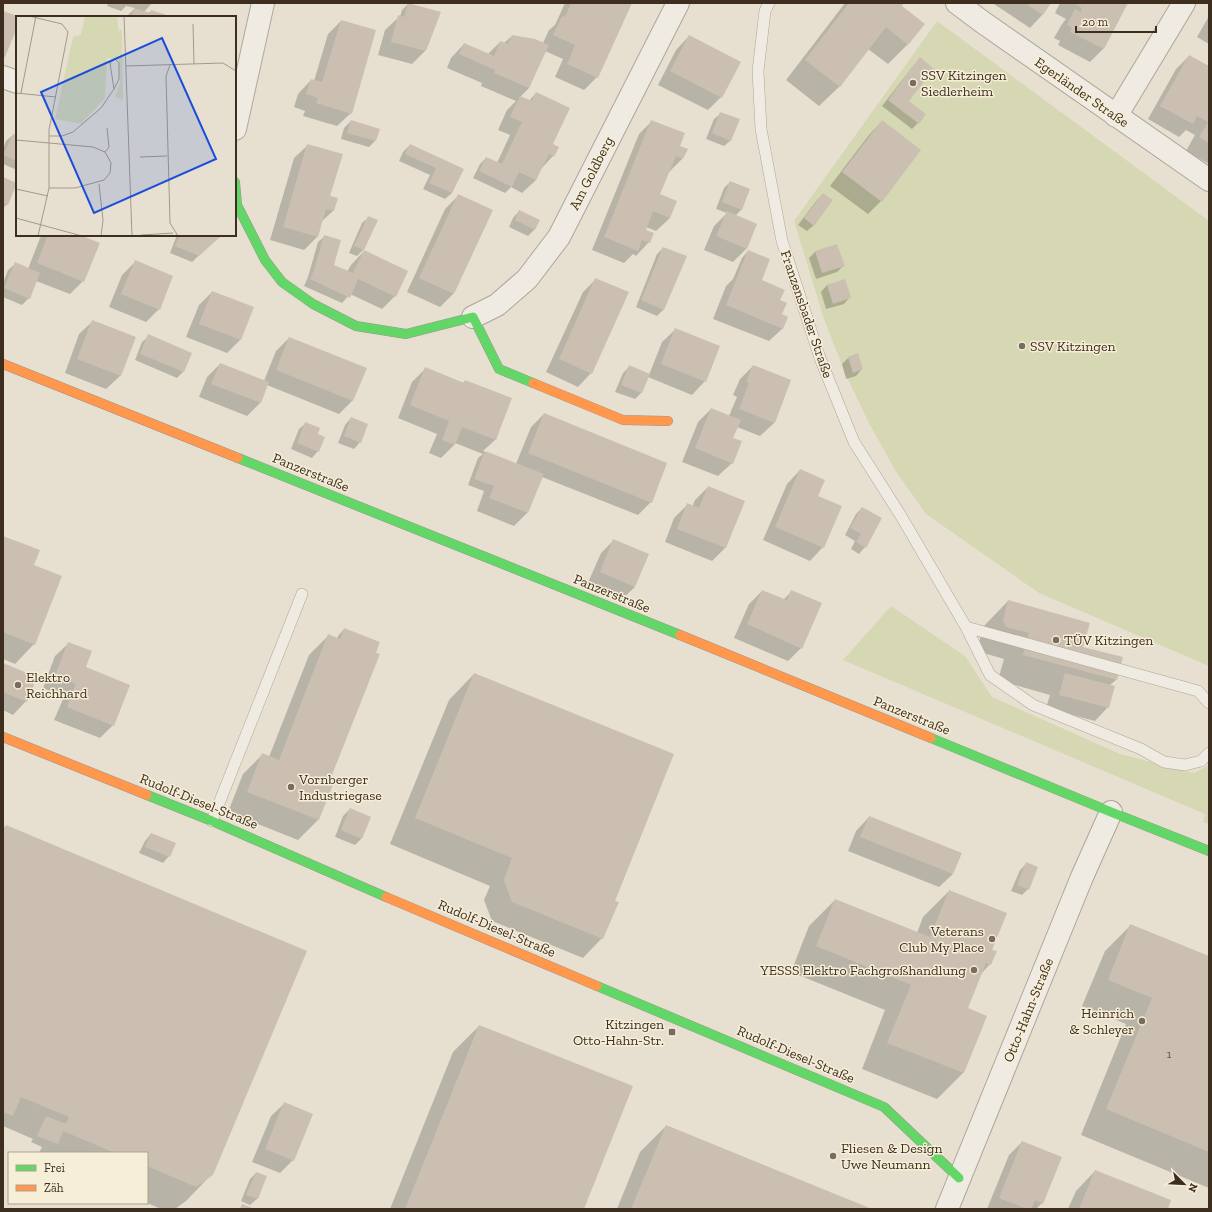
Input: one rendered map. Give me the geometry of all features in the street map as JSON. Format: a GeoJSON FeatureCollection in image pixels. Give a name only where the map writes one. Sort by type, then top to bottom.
{"type":"FeatureCollection","features":[{"type":"Feature","properties":{"kind":"street"},"geometry":{"type":"LineString","coordinates":[[236,124],[263,3]]}},
{"type":"Feature","properties":{"kind":"street","name":"Am Goldberg"},"geometry":{"type":"LineString","coordinates":[[236,194],[237,205],[265,260],[282,282],[313,304],[356,326],[406,334],[473,318],[497,305],[527,279],[559,237],[678,3]]}},
{"type":"Feature","properties":{"kind":"street","name":"Egerländer Straße"},"geometry":{"type":"LineString","coordinates":[[957,3],[1209,180]]}},
{"type":"Feature","properties":{"kind":"street"},"geometry":{"type":"LineString","coordinates":[[1116,116],[1184,3]]}},
{"type":"Feature","properties":{"kind":"street"},"geometry":{"type":"LineString","coordinates":[[3,77],[16,82]]}},
{"type":"Feature","properties":{"kind":"street"},"geometry":{"type":"LineString","coordinates":[[473,318],[499,369],[623,420],[668,421]]}},
{"type":"Feature","properties":{"kind":"street","name":"Panzerstraße"},"geometry":{"type":"LineString","coordinates":[[3,364],[809,687],[1110,812],[1209,851]]}},
{"type":"Feature","properties":{"kind":"street","name":"Rudolf-Diesel-Straße"},"geometry":{"type":"LineString","coordinates":[[3,737],[212,821],[442,921],[884,1107],[959,1178]]}},
{"type":"Feature","properties":{"kind":"street","name":"Otto-Hahn-Straße"},"geometry":{"type":"LineString","coordinates":[[947,1209],[1082,877],[1110,812]]}},
{"type":"Feature","properties":{"kind":"lane","name":"Franzensbader Straße"},"geometry":{"type":"LineString","coordinates":[[769,3],[765,11],[758,71],[760,129],[782,241],[820,358],[854,442],[901,516],[966,627],[990,675],[1033,705],[1141,749],[1164,762],[1186,765],[1201,761],[1209,753]]}},
{"type":"Feature","properties":{"kind":"lane"},"geometry":{"type":"LineString","coordinates":[[212,821],[302,594]]}},
{"type":"Feature","properties":{"kind":"lane"},"geometry":{"type":"LineString","coordinates":[[966,627],[1198,691],[1209,703]]}},
{"type":"Feature","properties":{"kind":"green space","name":"SSV Kitzingen"},"geometry":{"type":"Polygon","coordinates":[[[937,21],[1209,221],[1209,666],[1039,593],[926,514],[895,470],[869,423],[845,373],[824,319],[794,221],[937,21]]]}},
{"type":"Feature","properties":{"kind":"green space"},"geometry":{"type":"Polygon","coordinates":[[[891,606],[965,656],[992,697],[1120,754],[1194,773],[1209,765],[1209,824],[1203,822],[1205,814],[843,660],[891,606]]]}},
{"type":"Feature","properties":{"kind":"building"},"geometry":{"type":"Polygon","coordinates":[[[408,3],[441,12],[426,51],[391,42],[398,15],[404,17],[408,3]]]}},
{"type":"Feature","properties":{"kind":"building"},"geometry":{"type":"Polygon","coordinates":[[[571,3],[632,3],[598,78],[567,64],[575,45],[553,35],[562,16],[565,17],[571,3]]]}},
{"type":"Feature","properties":{"kind":"building"},"geometry":{"type":"Polygon","coordinates":[[[849,3],[904,3],[902,6],[925,24],[908,45],[886,27],[840,87],[805,60],[849,3]]]}},
{"type":"Feature","properties":{"kind":"building"},"geometry":{"type":"Polygon","coordinates":[[[1025,3],[1051,3],[1043,15],[1025,3]]]}},
{"type":"Feature","properties":{"kind":"building"},"geometry":{"type":"Polygon","coordinates":[[[1073,3],[1128,3],[1104,49],[1070,32],[1072,28],[1067,25],[1075,9],[1081,12],[1082,8],[1073,3]]]}},
{"type":"Feature","properties":{"kind":"building"},"geometry":{"type":"Polygon","coordinates":[[[134,8],[150,13],[151,10],[170,16],[131,16],[134,8]]]}},
{"type":"Feature","properties":{"kind":"building"},"geometry":{"type":"Polygon","coordinates":[[[3,11],[17,16],[16,30],[5,57],[3,57],[3,11]]]}},
{"type":"Feature","properties":{"kind":"building"},"geometry":{"type":"Polygon","coordinates":[[[341,20],[376,30],[352,114],[316,103],[318,98],[306,94],[311,79],[322,82],[341,20]]]}},
{"type":"Feature","properties":{"kind":"building"},"geometry":{"type":"Polygon","coordinates":[[[512,35],[535,39],[549,45],[529,88],[494,73],[495,70],[459,54],[464,43],[494,56],[500,41],[508,44],[512,35]]]}},
{"type":"Feature","properties":{"kind":"building"},"geometry":{"type":"Polygon","coordinates":[[[689,35],[741,62],[722,98],[670,71],[689,35]]]}},
{"type":"Feature","properties":{"kind":"building"},"geometry":{"type":"Polygon","coordinates":[[[1189,55],[1209,66],[1209,143],[1199,137],[1208,122],[1197,116],[1193,124],[1160,106],[1189,55]]]}},
{"type":"Feature","properties":{"kind":"building"},"geometry":{"type":"Polygon","coordinates":[[[920,57],[934,69],[909,101],[926,114],[919,124],[888,100],[920,57]]]}},
{"type":"Feature","properties":{"kind":"building"},"geometry":{"type":"Polygon","coordinates":[[[536,92],[570,108],[553,144],[559,147],[554,157],[549,154],[536,180],[519,172],[512,187],[479,171],[486,157],[502,164],[522,122],[510,117],[520,96],[532,101],[536,92]]]}},
{"type":"Feature","properties":{"kind":"building"},"geometry":{"type":"Polygon","coordinates":[[[720,112],[740,119],[731,141],[712,133],[720,112]]]}},
{"type":"Feature","properties":{"kind":"building"},"geometry":{"type":"Polygon","coordinates":[[[351,120],[380,129],[376,141],[347,133],[351,120]]]}},
{"type":"Feature","properties":{"kind":"building"},"geometry":{"type":"Polygon","coordinates":[[[651,120],[685,133],[680,146],[688,149],[683,159],[676,156],[660,194],[677,201],[670,218],[653,211],[646,230],[654,233],[650,243],[642,240],[638,251],[604,237],[651,120]]]}},
{"type":"Feature","properties":{"kind":"building"},"geometry":{"type":"Polygon","coordinates":[[[882,120],[921,150],[882,202],[842,172],[882,120]]]}},
{"type":"Feature","properties":{"kind":"building"},"geometry":{"type":"Polygon","coordinates":[[[13,134],[16,135],[16,161],[3,155],[13,134]]]}},
{"type":"Feature","properties":{"kind":"building"},"geometry":{"type":"Polygon","coordinates":[[[307,144],[343,154],[330,196],[338,198],[334,211],[326,209],[318,237],[283,227],[307,144]]]}},
{"type":"Feature","properties":{"kind":"building"},"geometry":{"type":"Polygon","coordinates":[[[410,144],[464,169],[452,193],[429,183],[436,168],[405,154],[410,144]]]}},
{"type":"Feature","properties":{"kind":"building"},"geometry":{"type":"Polygon","coordinates":[[[3,177],[16,183],[16,185],[8,205],[3,203],[3,177]]]}},
{"type":"Feature","properties":{"kind":"building"},"geometry":{"type":"Polygon","coordinates":[[[730,181],[750,189],[742,210],[722,202],[730,181]]]}},
{"type":"Feature","properties":{"kind":"building"},"geometry":{"type":"Polygon","coordinates":[[[823,193],[833,200],[814,226],[804,218],[823,193]]]}},
{"type":"Feature","properties":{"kind":"building"},"geometry":{"type":"Polygon","coordinates":[[[458,194],[493,210],[454,294],[419,278],[458,194]]]}},
{"type":"Feature","properties":{"kind":"building"},"geometry":{"type":"Polygon","coordinates":[[[519,210],[540,220],[535,230],[515,220],[519,210]]]}},
{"type":"Feature","properties":{"kind":"building"},"geometry":{"type":"Polygon","coordinates":[[[727,211],[757,224],[747,249],[716,236],[727,211]]]}},
{"type":"Feature","properties":{"kind":"building"},"geometry":{"type":"Polygon","coordinates":[[[368,216],[378,220],[364,250],[354,246],[368,216]]]}},
{"type":"Feature","properties":{"kind":"building"},"geometry":{"type":"Polygon","coordinates":[[[324,235],[341,240],[334,265],[353,273],[364,250],[408,271],[396,297],[358,279],[350,298],[310,279],[324,235]]]}},
{"type":"Feature","properties":{"kind":"building"},"geometry":{"type":"Polygon","coordinates":[[[48,236],[82,236],[100,243],[84,282],[37,263],[48,236]]]}},
{"type":"Feature","properties":{"kind":"building"},"geometry":{"type":"Polygon","coordinates":[[[180,236],[220,237],[199,256],[175,246],[180,236]]]}},
{"type":"Feature","properties":{"kind":"building"},"geometry":{"type":"Polygon","coordinates":[[[837,244],[845,266],[822,273],[815,251],[837,244]]]}},
{"type":"Feature","properties":{"kind":"building"},"geometry":{"type":"Polygon","coordinates":[[[663,247],[687,256],[664,310],[641,300],[663,247]]]}},
{"type":"Feature","properties":{"kind":"building"},"geometry":{"type":"Polygon","coordinates":[[[748,250],[770,259],[762,280],[785,290],[780,300],[787,303],[782,314],[788,317],[783,329],[726,305],[748,250]]]}},
{"type":"Feature","properties":{"kind":"building"},"geometry":{"type":"Polygon","coordinates":[[[135,260],[173,276],[160,310],[121,294],[135,260]]]}},
{"type":"Feature","properties":{"kind":"building"},"geometry":{"type":"Polygon","coordinates":[[[15,262],[40,273],[30,299],[4,288],[15,262]]]}},
{"type":"Feature","properties":{"kind":"building"},"geometry":{"type":"Polygon","coordinates":[[[595,278],[629,292],[592,374],[559,359],[595,278]]]}},
{"type":"Feature","properties":{"kind":"building"},"geometry":{"type":"Polygon","coordinates":[[[845,279],[851,298],[833,304],[827,285],[845,279]]]}},
{"type":"Feature","properties":{"kind":"building"},"geometry":{"type":"Polygon","coordinates":[[[212,291],[254,307],[241,340],[199,324],[212,291]]]}},
{"type":"Feature","properties":{"kind":"building"},"geometry":{"type":"Polygon","coordinates":[[[92,320],[136,337],[121,376],[77,359],[92,320]]]}},
{"type":"Feature","properties":{"kind":"building"},"geometry":{"type":"Polygon","coordinates":[[[675,328],[720,346],[706,382],[661,364],[675,328]]]}},
{"type":"Feature","properties":{"kind":"building"},"geometry":{"type":"Polygon","coordinates":[[[148,334],[192,353],[184,372],[140,354],[148,334]]]}},
{"type":"Feature","properties":{"kind":"building"},"geometry":{"type":"Polygon","coordinates":[[[289,337],[367,368],[353,401],[276,370],[289,337]]]}},
{"type":"Feature","properties":{"kind":"building"},"geometry":{"type":"Polygon","coordinates":[[[858,353],[863,369],[853,373],[848,357],[858,353]]]}},
{"type":"Feature","properties":{"kind":"building"},"geometry":{"type":"Polygon","coordinates":[[[220,363],[269,382],[261,403],[211,384],[220,363]]]}},
{"type":"Feature","properties":{"kind":"building"},"geometry":{"type":"Polygon","coordinates":[[[629,365],[650,374],[642,393],[621,385],[629,365]]]}},
{"type":"Feature","properties":{"kind":"building"},"geometry":{"type":"Polygon","coordinates":[[[753,365],[791,380],[775,423],[739,409],[749,383],[746,382],[753,365]]]}},
{"type":"Feature","properties":{"kind":"building"},"geometry":{"type":"Polygon","coordinates":[[[425,367],[464,383],[465,380],[512,398],[496,440],[462,427],[455,445],[442,440],[449,421],[410,405],[425,367]]]}},
{"type":"Feature","properties":{"kind":"building"},"geometry":{"type":"Polygon","coordinates":[[[711,408],[741,420],[733,438],[742,441],[733,464],[695,448],[711,408]]]}},
{"type":"Feature","properties":{"kind":"building"},"geometry":{"type":"Polygon","coordinates":[[[544,413],[667,463],[652,503],[528,453],[544,413]]]}},
{"type":"Feature","properties":{"kind":"building"},"geometry":{"type":"Polygon","coordinates":[[[351,417],[368,424],[361,443],[344,436],[351,417]]]}},
{"type":"Feature","properties":{"kind":"building"},"geometry":{"type":"Polygon","coordinates":[[[305,422],[320,428],[318,434],[325,437],[319,452],[297,443],[305,422]]]}},
{"type":"Feature","properties":{"kind":"building"},"geometry":{"type":"Polygon","coordinates":[[[485,451],[544,474],[528,513],[489,498],[494,486],[474,479],[485,451]]]}},
{"type":"Feature","properties":{"kind":"building"},"geometry":{"type":"Polygon","coordinates":[[[800,469],[825,480],[818,496],[842,506],[824,548],[775,527],[800,469]]]}},
{"type":"Feature","properties":{"kind":"building"},"geometry":{"type":"Polygon","coordinates":[[[708,486],[745,501],[726,548],[677,529],[687,503],[699,508],[708,486]]]}},
{"type":"Feature","properties":{"kind":"building"},"geometry":{"type":"Polygon","coordinates":[[[862,507],[882,518],[866,548],[856,542],[861,534],[850,528],[862,507]]]}},
{"type":"Feature","properties":{"kind":"building"},"geometry":{"type":"Polygon","coordinates":[[[3,536],[40,550],[34,565],[62,576],[35,645],[3,632],[3,536]]]}},
{"type":"Feature","properties":{"kind":"building"},"geometry":{"type":"Polygon","coordinates":[[[613,539],[649,554],[635,587],[600,572],[613,539]]]}},
{"type":"Feature","properties":{"kind":"building"},"geometry":{"type":"Polygon","coordinates":[[[762,590],[787,600],[791,590],[822,603],[802,649],[747,624],[762,590]]]}},
{"type":"Feature","properties":{"kind":"building","name":"TÜV Kitzingen"},"geometry":{"type":"Polygon","coordinates":[[[1008,600],[1090,623],[1083,647],[1123,657],[1117,680],[1023,655],[1029,633],[1006,627],[1003,620],[1008,600]]]}},
{"type":"Feature","properties":{"kind":"building"},"geometry":{"type":"Polygon","coordinates":[[[344,628],[380,642],[376,653],[380,654],[330,780],[334,782],[319,820],[247,792],[262,753],[279,760],[328,634],[340,639],[344,628]]]}},
{"type":"Feature","properties":{"kind":"building"},"geometry":{"type":"Polygon","coordinates":[[[68,642],[92,651],[86,667],[130,685],[114,726],[67,707],[76,684],[55,675],[68,642]]]}},
{"type":"Feature","properties":{"kind":"building","name":"Elektro Reichhard"},"geometry":{"type":"Polygon","coordinates":[[[3,663],[37,677],[27,702],[3,692],[3,663]]]}},
{"type":"Feature","properties":{"kind":"building"},"geometry":{"type":"Polygon","coordinates":[[[474,673],[674,754],[615,901],[619,902],[603,939],[512,902],[504,880],[512,858],[415,818],[474,673]]]}},
{"type":"Feature","properties":{"kind":"building"},"geometry":{"type":"Polygon","coordinates":[[[1065,673],[1115,686],[1109,708],[1059,695],[1065,673]]]}},
{"type":"Feature","properties":{"kind":"building"},"geometry":{"type":"Polygon","coordinates":[[[350,808],[371,817],[362,839],[341,830],[350,808]]]}},
{"type":"Feature","properties":{"kind":"building"},"geometry":{"type":"Polygon","coordinates":[[[869,816],[962,853],[953,874],[860,837],[869,816]]]}},
{"type":"Feature","properties":{"kind":"building"},"geometry":{"type":"Polygon","coordinates":[[[6,825],[307,951],[213,1175],[196,1187],[148,1166],[148,1152],[113,1152],[63,1131],[58,1144],[37,1136],[46,1116],[66,1124],[69,1117],[21,1097],[13,1116],[3,1112],[3,832],[6,825]]]}},
{"type":"Feature","properties":{"kind":"building"},"geometry":{"type":"Polygon","coordinates":[[[151,833],[176,843],[170,857],[145,847],[151,833]]]}},
{"type":"Feature","properties":{"kind":"building"},"geometry":{"type":"Polygon","coordinates":[[[1026,862],[1038,867],[1029,890],[1017,885],[1026,862]]]}},
{"type":"Feature","properties":{"kind":"building"},"geometry":{"type":"Polygon","coordinates":[[[949,890],[1007,913],[992,950],[997,951],[991,965],[986,963],[968,1008],[987,1016],[964,1073],[887,1043],[911,985],[816,946],[835,899],[930,937],[949,890]]]}},
{"type":"Feature","properties":{"kind":"building"},"geometry":{"type":"Polygon","coordinates":[[[1130,924],[1209,956],[1209,1152],[1106,1109],[1152,998],[1108,980],[1130,924]]]}},
{"type":"Feature","properties":{"kind":"building"},"geometry":{"type":"Polygon","coordinates":[[[479,1025],[633,1086],[584,1209],[405,1209],[479,1025]]]}},
{"type":"Feature","properties":{"kind":"building"},"geometry":{"type":"Polygon","coordinates":[[[284,1102],[313,1114],[294,1161],[265,1149],[284,1102]]]}},
{"type":"Feature","properties":{"kind":"building"},"geometry":{"type":"Polygon","coordinates":[[[666,1125],[872,1209],[631,1209],[666,1125]]]}},
{"type":"Feature","properties":{"kind":"building"},"geometry":{"type":"Polygon","coordinates":[[[1022,1141],[1062,1157],[1043,1204],[1035,1200],[1031,1209],[1027,1209],[999,1198],[1022,1141]]]}},
{"type":"Feature","properties":{"kind":"building"},"geometry":{"type":"Polygon","coordinates":[[[1095,1170],[1171,1200],[1168,1209],[1079,1209],[1095,1170]]]}},
{"type":"Feature","properties":{"kind":"building"},"geometry":{"type":"Polygon","coordinates":[[[256,1172],[267,1176],[258,1199],[246,1195],[256,1172]]]}},
{"type":"Feature","properties":{"kind":"building"},"geometry":{"type":"Polygon","coordinates":[[[242,1204],[255,1209],[240,1209],[242,1204]]]}},
{"type":"Feature","properties":{"kind":"traffic: fast"},"geometry":{"type":"LineString","coordinates":[[236,194],[237,205],[265,260],[282,282],[313,304],[356,326],[406,334],[473,317],[499,369],[533,383]]}},
{"type":"Feature","properties":{"kind":"traffic: fast"},"geometry":{"type":"LineString","coordinates":[[238,458],[680,635]]}},
{"type":"Feature","properties":{"kind":"traffic: fast"},"geometry":{"type":"LineString","coordinates":[[931,738],[1209,851]]}},
{"type":"Feature","properties":{"kind":"traffic: fast"},"geometry":{"type":"LineString","coordinates":[[147,795],[212,821],[386,897]]}},
{"type":"Feature","properties":{"kind":"traffic: fast"},"geometry":{"type":"LineString","coordinates":[[597,986],[884,1107],[959,1178]]}},
{"type":"Feature","properties":{"kind":"traffic: slow"},"geometry":{"type":"LineString","coordinates":[[3,364],[238,458]]}},
{"type":"Feature","properties":{"kind":"traffic: slow"},"geometry":{"type":"LineString","coordinates":[[533,383],[623,420],[668,421]]}},
{"type":"Feature","properties":{"kind":"traffic: slow"},"geometry":{"type":"LineString","coordinates":[[680,635],[931,738]]}},
{"type":"Feature","properties":{"kind":"traffic: slow"},"geometry":{"type":"LineString","coordinates":[[3,737],[147,795]]}},
{"type":"Feature","properties":{"kind":"traffic: slow"},"geometry":{"type":"LineString","coordinates":[[386,897],[597,986]]}},
{"type":"Feature","properties":{"kind":"place","name":"SSV Kitzingen Siedlerheim"},"geometry":{"type":"Point","coordinates":[913,83]}},
{"type":"Feature","properties":{"kind":"place","name":"SSV Kitzingen"},"geometry":{"type":"Point","coordinates":[1022,346]}},
{"type":"Feature","properties":{"kind":"place","name":"TÜV Kitzingen"},"geometry":{"type":"Point","coordinates":[1056,640]}},
{"type":"Feature","properties":{"kind":"place","name":"Elektro Reichhard"},"geometry":{"type":"Point","coordinates":[18,685]}},
{"type":"Feature","properties":{"kind":"place","name":"Vornberger Industriegase"},"geometry":{"type":"Point","coordinates":[291,787]}},
{"type":"Feature","properties":{"kind":"place","name":"Veterans Club My Place"},"geometry":{"type":"Point","coordinates":[992,939]}},
{"type":"Feature","properties":{"kind":"place","name":"YESSS Elektro Fachgroßhandlung"},"geometry":{"type":"Point","coordinates":[974,970]}},
{"type":"Feature","properties":{"kind":"place","name":"Heinrich & Schleyer"},"geometry":{"type":"Point","coordinates":[1142,1021]}},
{"type":"Feature","properties":{"kind":"place","name":"Kitzingen Otto-Hahn-Str."},"geometry":{"type":"Point","coordinates":[672,1032]}},
{"type":"Feature","properties":{"kind":"place","name":"Fliesen & Design Uwe Neumann"},"geometry":{"type":"Point","coordinates":[833,1156]}}]}
